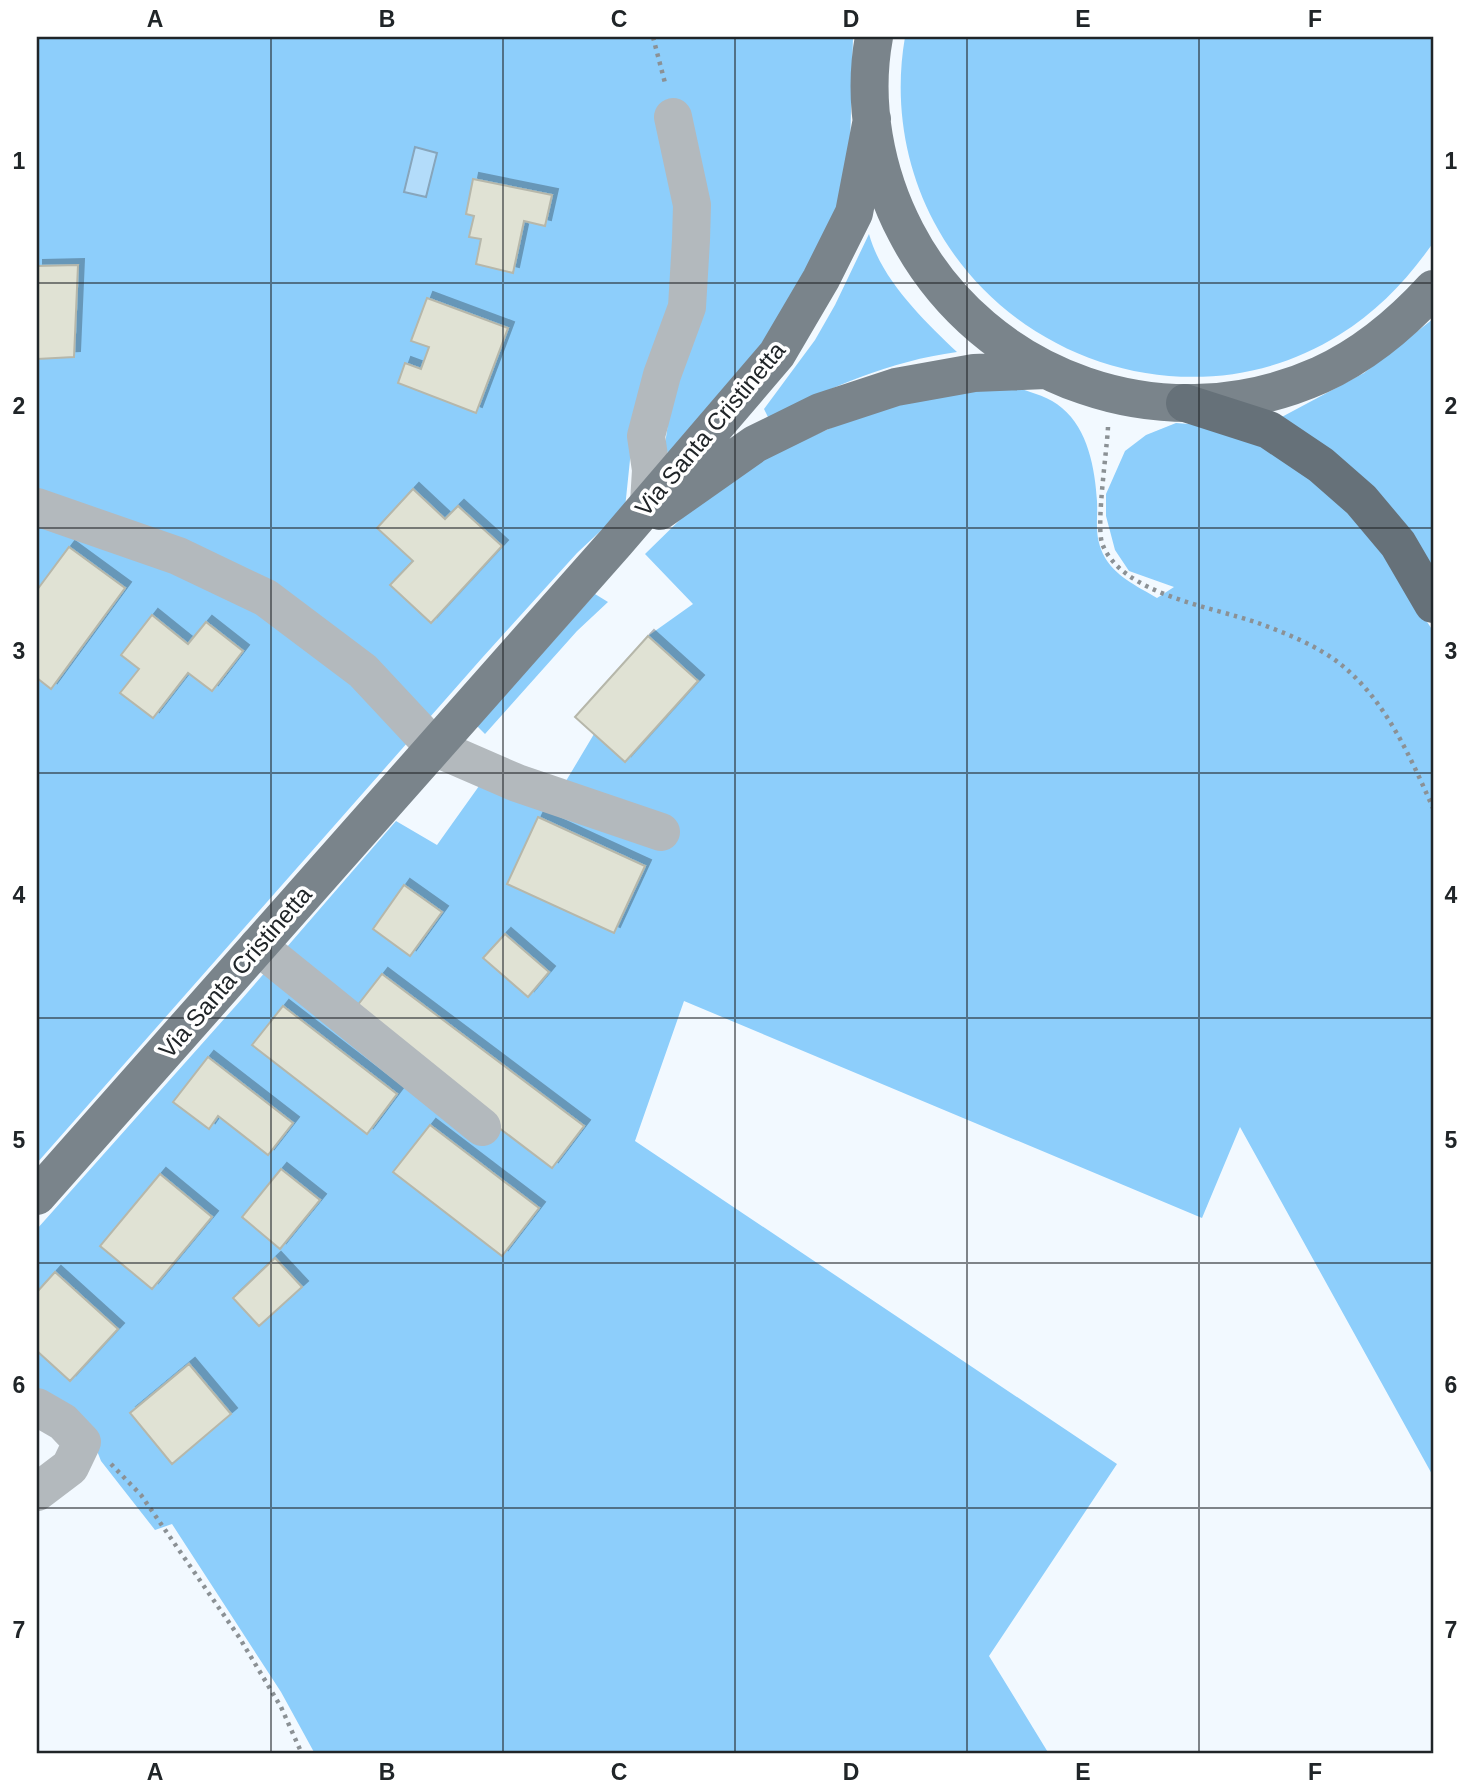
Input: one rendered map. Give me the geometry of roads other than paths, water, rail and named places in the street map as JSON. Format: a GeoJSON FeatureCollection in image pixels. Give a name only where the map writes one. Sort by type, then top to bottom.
{"type":"FeatureCollection","features":[{"type":"Feature","properties":{"kind":"highway"},"geometry":{"type":"LineString","coordinates":[[1185,403],[1269,430],[1321,465],[1361,500],[1398,544],[1433,604]]}},
{"type":"Feature","properties":{"kind":"main road"},"geometry":{"type":"LineString","coordinates":[[874,37],[870,82],[877,154],[894,207],[915,249],[936,280],[960,308],[1017,354],[1046,370],[1111,394],[1147,401],[1222,402],[1257,396],[1321,375],[1352,358],[1383,337],[1433,289]]}},
{"type":"Feature","properties":{"kind":"main road","name":"Via Santa Cristinetta"},"geometry":{"type":"LineString","coordinates":[[37,1196],[616,542],[777,354],[821,279],[854,213],[872,119]]}},
{"type":"Feature","properties":{"kind":"main road","name":"Via Santa Cristinetta"},"geometry":{"type":"LineString","coordinates":[[616,542],[755,444],[820,412],[896,387],[974,373],[1046,370]]}},
{"type":"Feature","properties":{"kind":"street"},"geometry":{"type":"LineString","coordinates":[[649,503],[651,470],[646,436],[662,375],[687,307],[692,205],[673,117]]}},
{"type":"Feature","properties":{"kind":"street"},"geometry":{"type":"LineString","coordinates":[[37,507],[178,556],[266,598],[363,671],[434,747],[517,783],[661,832]]}},
{"type":"Feature","properties":{"kind":"street"},"geometry":{"type":"LineString","coordinates":[[258,946],[482,1127]]}},
{"type":"Feature","properties":{"kind":"street"},"geometry":{"type":"LineString","coordinates":[[37,1407],[64,1422],[82,1442],[70,1467],[37,1492]]}}]}
